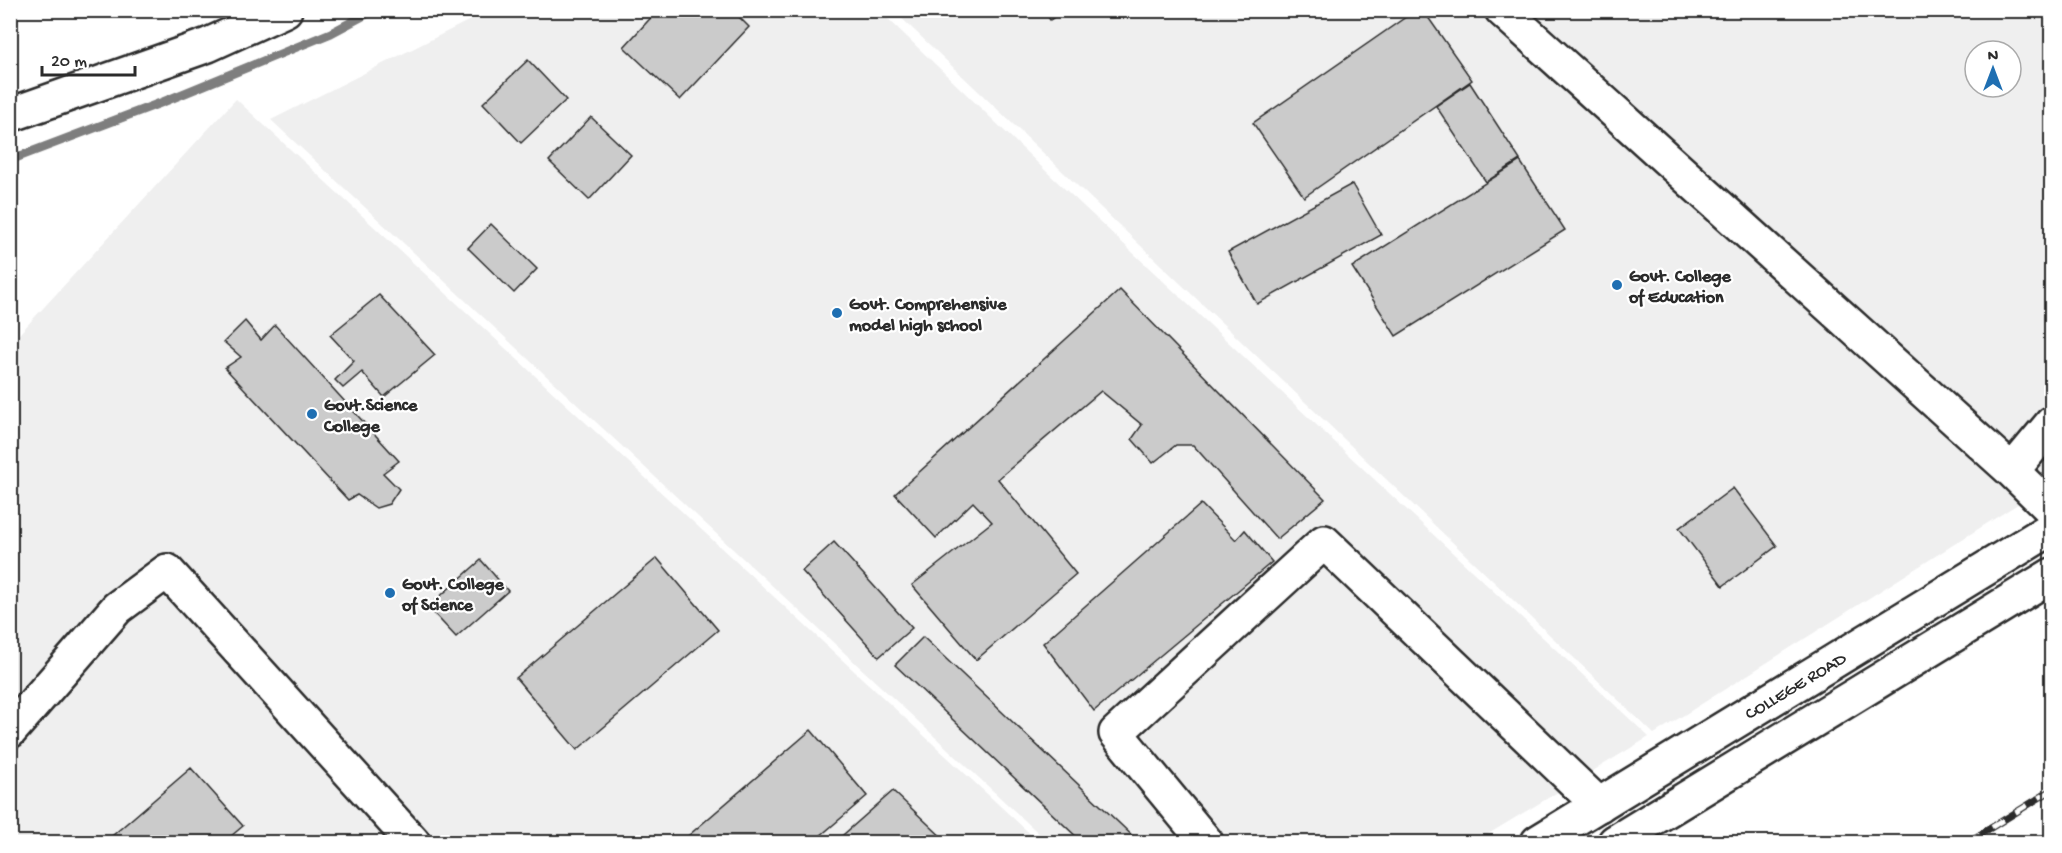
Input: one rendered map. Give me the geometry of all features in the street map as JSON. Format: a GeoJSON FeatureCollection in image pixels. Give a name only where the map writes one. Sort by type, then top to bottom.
{"type":"FeatureCollection","features":[{"type":"Feature","properties":{"kind":"main road"},"geometry":{"type":"LineString","coordinates":[[10,116],[208,45],[285,10]]}},
{"type":"Feature","properties":{"kind":"main road"},"geometry":{"type":"LineString","coordinates":[[1502,10],[2012,471],[2052,510]]}},
{"type":"Feature","properties":{"kind":"main road"},"geometry":{"type":"LineString","coordinates":[[2012,471],[2052,423]]}},
{"type":"Feature","properties":{"kind":"main road","name":"COLLEGE ROAD"},"geometry":{"type":"LineString","coordinates":[[1538,843],[2052,528]]}},
{"type":"Feature","properties":{"kind":"main road"},"geometry":{"type":"LineString","coordinates":[[1206,843],[1116,733],[1324,542],[1599,805]]}},
{"type":"Feature","properties":{"kind":"main road"},"geometry":{"type":"LineString","coordinates":[[10,731],[117,608],[167,571],[413,843]]}},
{"type":"Feature","properties":{"kind":"main road"},"geometry":{"type":"LineString","coordinates":[[1615,843],[2052,575]]}},
{"type":"Feature","properties":{"kind":"shaded area","name":"Govt. Comprehensive model high school"},"geometry":{"type":"Polygon","coordinates":[[[488,11],[880,11],[1049,174],[1649,737],[1475,842],[1048,842],[271,120],[488,11]]]}},
{"type":"Feature","properties":{"kind":"shaded area","name":"Govt. College of Education"},"geometry":{"type":"Polygon","coordinates":[[[894,11],[2051,11],[2051,483],[1654,734],[894,11]]]}},
{"type":"Feature","properties":{"kind":"shaded area","name":"Govt. College of Science"},"geometry":{"type":"Polygon","coordinates":[[[236,99],[1039,842],[11,842],[10,344],[236,99]]]}},
{"type":"Feature","properties":{"kind":"building"},"geometry":{"type":"Polygon","coordinates":[[[658,10],[732,10],[749,27],[680,100],[624,47],[658,10]]]}},
{"type":"Feature","properties":{"kind":"building"},"geometry":{"type":"Polygon","coordinates":[[[1044,10],[1065,10],[1050,20],[1044,10]]]}},
{"type":"Feature","properties":{"kind":"building"},"geometry":{"type":"Polygon","coordinates":[[[1416,10],[1423,10],[1472,80],[1304,197],[1253,123],[1416,10]]]}},
{"type":"Feature","properties":{"kind":"building"},"geometry":{"type":"Polygon","coordinates":[[[528,60],[566,100],[521,143],[483,103],[528,60]]]}},
{"type":"Feature","properties":{"kind":"building"},"geometry":{"type":"Polygon","coordinates":[[[1470,83],[1520,160],[1486,182],[1436,106],[1470,83]]]}},
{"type":"Feature","properties":{"kind":"building"},"geometry":{"type":"Polygon","coordinates":[[[591,117],[631,155],[589,200],[549,161],[591,117]]]}},
{"type":"Feature","properties":{"kind":"building"},"geometry":{"type":"Polygon","coordinates":[[[1520,161],[1565,230],[1396,336],[1352,267],[1520,161]]]}},
{"type":"Feature","properties":{"kind":"building"},"geometry":{"type":"Polygon","coordinates":[[[1352,184],[1381,235],[1257,304],[1228,252],[1352,184]]]}},
{"type":"Feature","properties":{"kind":"building"},"geometry":{"type":"Polygon","coordinates":[[[491,224],[537,269],[514,293],[468,248],[491,224]]]}},
{"type":"Feature","properties":{"kind":"building"},"geometry":{"type":"Polygon","coordinates":[[[1120,290],[1325,499],[1277,539],[1193,445],[1176,445],[1153,463],[1132,439],[1142,425],[1101,391],[998,479],[1076,574],[976,660],[912,585],[992,522],[973,502],[936,538],[895,494],[1120,290]]]}},
{"type":"Feature","properties":{"kind":"building","name":"Govt.Science College"},"geometry":{"type":"Polygon","coordinates":[[[379,295],[435,355],[384,397],[362,372],[343,388],[335,380],[354,361],[330,335],[379,295]]]}},
{"type":"Feature","properties":{"kind":"building","name":"Govt.Science College"},"geometry":{"type":"Polygon","coordinates":[[[245,321],[261,340],[275,325],[399,461],[383,473],[399,489],[389,504],[376,508],[357,495],[348,500],[225,368],[241,357],[224,342],[245,321]]]}},
{"type":"Feature","properties":{"kind":"building"},"geometry":{"type":"Polygon","coordinates":[[[1733,488],[1777,546],[1723,586],[1679,528],[1733,488]]]}},
{"type":"Feature","properties":{"kind":"building"},"geometry":{"type":"Polygon","coordinates":[[[1201,504],[1236,540],[1245,530],[1272,562],[1094,711],[1043,643],[1201,504]]]}},
{"type":"Feature","properties":{"kind":"building"},"geometry":{"type":"Polygon","coordinates":[[[834,542],[912,628],[879,657],[802,571],[834,542]]]}},
{"type":"Feature","properties":{"kind":"building"},"geometry":{"type":"Polygon","coordinates":[[[657,558],[718,630],[577,750],[516,678],[657,558]]]}},
{"type":"Feature","properties":{"kind":"building"},"geometry":{"type":"Polygon","coordinates":[[[481,560],[508,591],[456,637],[428,607],[481,560]]]}},
{"type":"Feature","properties":{"kind":"building"},"geometry":{"type":"Polygon","coordinates":[[[923,637],[1139,842],[1082,842],[895,665],[923,637]]]}},
{"type":"Feature","properties":{"kind":"building"},"geometry":{"type":"Polygon","coordinates":[[[811,730],[867,796],[813,842],[681,842],[811,730]]]}},
{"type":"Feature","properties":{"kind":"building"},"geometry":{"type":"Polygon","coordinates":[[[191,768],[243,826],[224,842],[105,842],[191,768]]]}},
{"type":"Feature","properties":{"kind":"building"},"geometry":{"type":"Polygon","coordinates":[[[893,791],[947,842],[835,842],[893,791]]]}},
{"type":"Feature","properties":{"kind":"waterway"},"geometry":{"type":"LineString","coordinates":[[10,160],[163,102],[331,33],[374,10]]}},
{"type":"Feature","properties":{"kind":"railway"},"geometry":{"type":"LineString","coordinates":[[1968,842],[2052,790]]}},
{"type":"Feature","properties":{"kind":"place","name":"Govt. College of Education"},"geometry":{"type":"Point","coordinates":[1617,285]}},
{"type":"Feature","properties":{"kind":"place","name":"Govt. Comprehensive model high school"},"geometry":{"type":"Point","coordinates":[837,313]}},
{"type":"Feature","properties":{"kind":"place","name":"Govt.Science College"},"geometry":{"type":"Point","coordinates":[312,414]}},
{"type":"Feature","properties":{"kind":"place","name":"Govt. College of Science"},"geometry":{"type":"Point","coordinates":[390,593]}}]}
